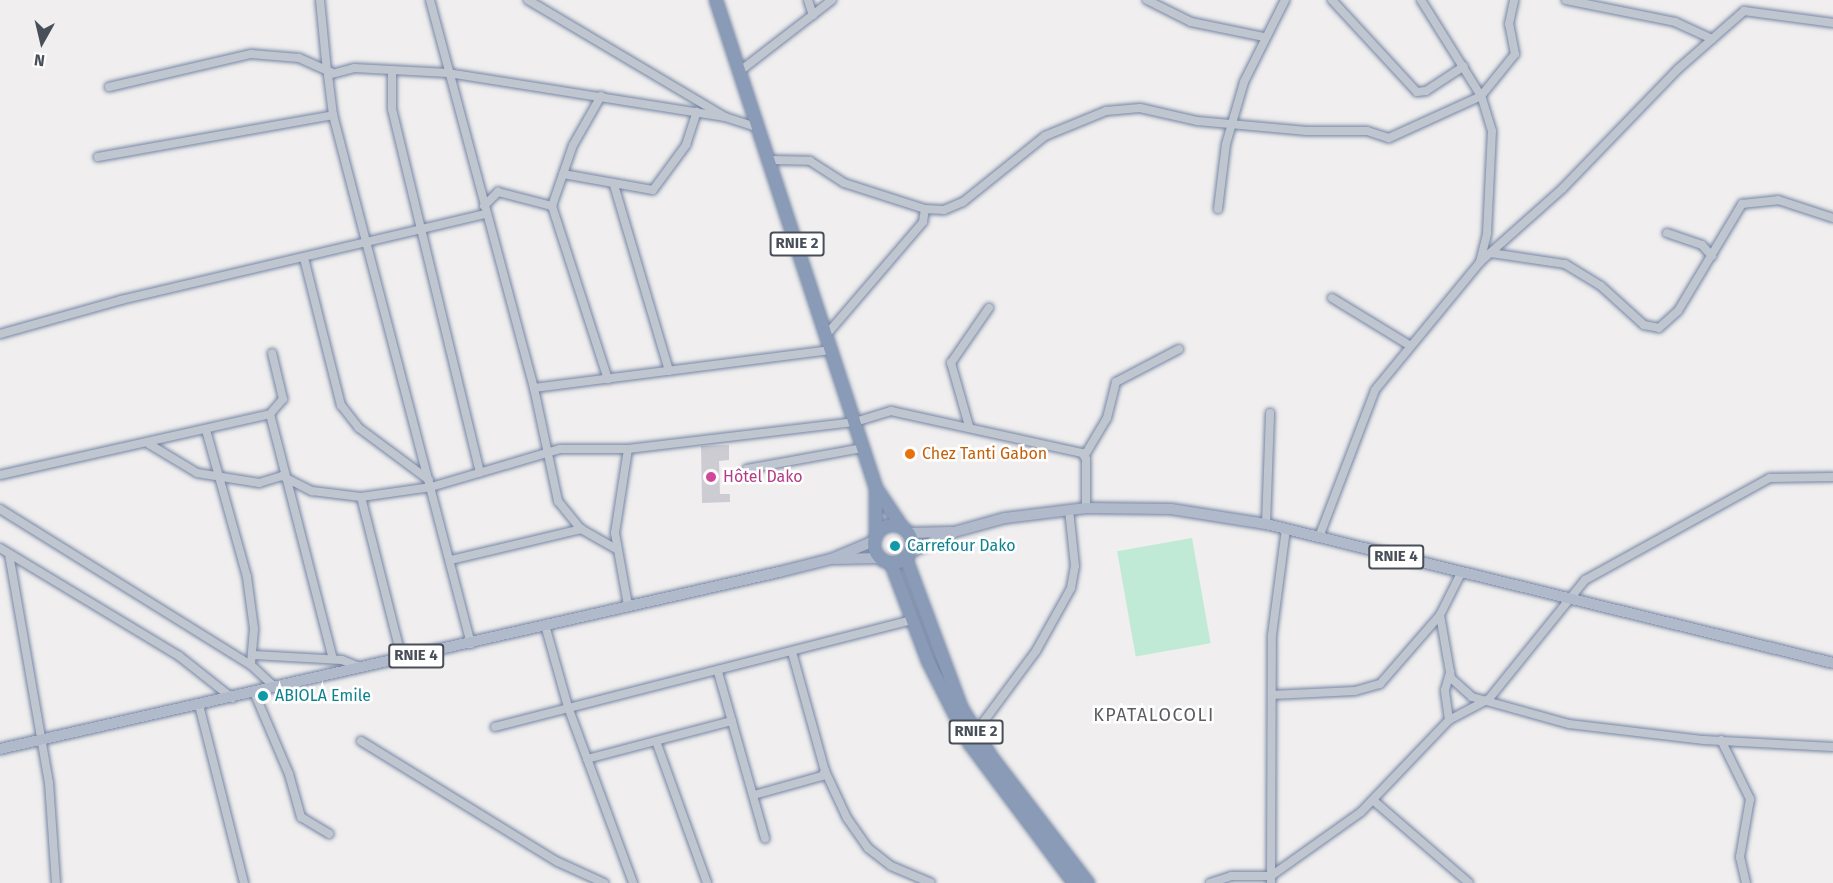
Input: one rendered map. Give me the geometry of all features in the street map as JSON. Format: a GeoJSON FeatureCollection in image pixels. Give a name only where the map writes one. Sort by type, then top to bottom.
{"type":"FeatureCollection","features":[{"type":"Feature","properties":{"kind":"highway","name":"RNIE 2"},"geometry":{"type":"LineString","coordinates":[[716,0],[771,160],[876,488]]}},
{"type":"Feature","properties":{"kind":"highway"},"geometry":{"type":"LineString","coordinates":[[876,488],[905,530],[908,555],[885,561],[875,539],[876,488]]}},
{"type":"Feature","properties":{"kind":"highway"},"geometry":{"type":"LineString","coordinates":[[875,539],[887,526],[905,530]]}},
{"type":"Feature","properties":{"kind":"highway","name":"RNIE 2"},"geometry":{"type":"LineString","coordinates":[[908,555],[939,657],[976,732],[1088,883]]}},
{"type":"Feature","properties":{"kind":"highway","name":"RNIE 2"},"geometry":{"type":"LineString","coordinates":[[885,561],[970,744],[1074,883]]}},
{"type":"Feature","properties":{"kind":"main road","name":"RNIE 4"},"geometry":{"type":"LineString","coordinates":[[908,555],[954,532],[1005,518],[1086,508],[1171,509],[1286,528],[1833,663]]}},
{"type":"Feature","properties":{"kind":"main road","name":"RNIE 4"},"geometry":{"type":"LineString","coordinates":[[905,530],[954,532]]}},
{"type":"Feature","properties":{"kind":"main road","name":"RNIE 4"},"geometry":{"type":"LineString","coordinates":[[0,749],[471,644],[628,605],[831,559],[875,539]]}},
{"type":"Feature","properties":{"kind":"main road","name":"RNIE 4"},"geometry":{"type":"LineString","coordinates":[[831,559],[885,561]]}},
{"type":"Feature","properties":{"kind":"street"},"geometry":{"type":"LineString","coordinates":[[320,0],[329,72],[326,84],[333,115],[451,560],[471,644]]}},
{"type":"Feature","properties":{"kind":"street"},"geometry":{"type":"LineString","coordinates":[[430,0],[534,388],[558,501],[581,529],[616,549]]}},
{"type":"Feature","properties":{"kind":"street"},"geometry":{"type":"LineString","coordinates":[[528,0],[725,117]]}},
{"type":"Feature","properties":{"kind":"street"},"geometry":{"type":"LineString","coordinates":[[808,0],[813,15]]}},
{"type":"Feature","properties":{"kind":"street"},"geometry":{"type":"LineString","coordinates":[[740,71],[832,0]]}},
{"type":"Feature","properties":{"kind":"street"},"geometry":{"type":"LineString","coordinates":[[1147,0],[1191,22],[1264,37]]}},
{"type":"Feature","properties":{"kind":"street"},"geometry":{"type":"LineString","coordinates":[[1218,209],[1231,123],[1264,37],[1285,0]]}},
{"type":"Feature","properties":{"kind":"street"},"geometry":{"type":"LineString","coordinates":[[1332,0],[1417,92],[1426,91],[1464,66]]}},
{"type":"Feature","properties":{"kind":"street"},"geometry":{"type":"LineString","coordinates":[[1421,0],[1481,96],[1494,145],[1491,203],[1480,262]]}},
{"type":"Feature","properties":{"kind":"street"},"geometry":{"type":"LineString","coordinates":[[771,160],[810,161],[844,183],[925,209],[944,210],[963,202],[1045,136],[1106,111],[1140,108],[1231,123],[1308,131],[1367,131],[1389,138],[1481,96],[1515,54],[1509,24],[1514,0]]}},
{"type":"Feature","properties":{"kind":"street"},"geometry":{"type":"LineString","coordinates":[[1566,0],[1676,22],[1712,39]]}},
{"type":"Feature","properties":{"kind":"street"},"geometry":{"type":"LineString","coordinates":[[1754,10],[1758,0]]}},
{"type":"Feature","properties":{"kind":"street"},"geometry":{"type":"LineString","coordinates":[[1318,537],[1375,390],[1408,345],[1480,262],[1596,157],[1712,39],[1744,11],[1754,10],[1833,23]]}},
{"type":"Feature","properties":{"kind":"street"},"geometry":{"type":"LineString","coordinates":[[109,87],[251,54],[299,58],[329,72],[392,69],[448,73],[725,117],[760,129]]}},
{"type":"Feature","properties":{"kind":"street"},"geometry":{"type":"LineString","coordinates":[[392,69],[392,109],[424,231],[480,471]]}},
{"type":"Feature","properties":{"kind":"street"},"geometry":{"type":"LineString","coordinates":[[601,96],[585,120],[552,206],[608,379]]}},
{"type":"Feature","properties":{"kind":"street"},"geometry":{"type":"LineString","coordinates":[[563,174],[614,185],[653,189],[686,145],[697,112]]}},
{"type":"Feature","properties":{"kind":"street"},"geometry":{"type":"LineString","coordinates":[[98,157],[333,115]]}},
{"type":"Feature","properties":{"kind":"street"},"geometry":{"type":"LineString","coordinates":[[614,185],[669,371]]}},
{"type":"Feature","properties":{"kind":"street"},"geometry":{"type":"LineString","coordinates":[[0,334],[121,300],[424,231],[485,210],[498,192],[552,206]]}},
{"type":"Feature","properties":{"kind":"street"},"geometry":{"type":"LineString","coordinates":[[1491,253],[1565,264],[1601,286],[1644,325],[1659,328],[1678,311],[1712,256],[1730,218],[1742,204],[1757,199],[1786,202],[1832,217]]}},
{"type":"Feature","properties":{"kind":"street"},"geometry":{"type":"LineString","coordinates":[[826,335],[923,222],[925,209]]}},
{"type":"Feature","properties":{"kind":"street"},"geometry":{"type":"LineString","coordinates":[[1667,233],[1695,242],[1712,256]]}},
{"type":"Feature","properties":{"kind":"street"},"geometry":{"type":"LineString","coordinates":[[304,258],[341,405],[359,428],[430,483]]}},
{"type":"Feature","properties":{"kind":"street"},"geometry":{"type":"LineString","coordinates":[[1332,298],[1372,327],[1408,345]]}},
{"type":"Feature","properties":{"kind":"street"},"geometry":{"type":"LineString","coordinates":[[969,426],[951,363],[990,308]]}},
{"type":"Feature","properties":{"kind":"street"},"geometry":{"type":"LineString","coordinates":[[1086,508],[1085,455],[1107,418],[1116,382],[1179,349]]}},
{"type":"Feature","properties":{"kind":"street"},"geometry":{"type":"LineString","coordinates":[[534,388],[831,350]]}},
{"type":"Feature","properties":{"kind":"street"},"geometry":{"type":"LineString","coordinates":[[0,475],[149,444],[270,414],[283,399],[272,353]]}},
{"type":"Feature","properties":{"kind":"street"},"geometry":{"type":"LineString","coordinates":[[149,444],[189,470],[259,483],[282,476],[312,491],[361,497],[430,483],[574,447],[628,449],[855,422],[891,411],[969,426],[1085,455]]}},
{"type":"Feature","properties":{"kind":"street"},"geometry":{"type":"LineString","coordinates":[[1266,524],[1270,413]]}},
{"type":"Feature","properties":{"kind":"street"},"geometry":{"type":"LineString","coordinates":[[270,414],[290,480],[333,659]]}},
{"type":"Feature","properties":{"kind":"street"},"geometry":{"type":"LineString","coordinates":[[206,430],[247,577],[254,655],[251,665]]}},
{"type":"Feature","properties":{"kind":"street"},"geometry":{"type":"LineString","coordinates":[[747,469],[863,448]]}},
{"type":"Feature","properties":{"kind":"street"},"geometry":{"type":"LineString","coordinates":[[628,449],[615,523],[616,549],[628,605]]}},
{"type":"Feature","properties":{"kind":"street"},"geometry":{"type":"LineString","coordinates":[[1210,883],[1231,876],[1271,880],[1374,801],[1449,720],[1489,699],[1567,598],[1594,574],[1770,478],[1833,477]]}},
{"type":"Feature","properties":{"kind":"street"},"geometry":{"type":"LineString","coordinates":[[361,497],[402,659]]}},
{"type":"Feature","properties":{"kind":"street"},"geometry":{"type":"LineString","coordinates":[[0,509],[251,665],[276,688]]}},
{"type":"Feature","properties":{"kind":"street"},"geometry":{"type":"LineString","coordinates":[[976,732],[1036,651],[1071,588],[1075,566],[1069,510]]}},
{"type":"Feature","properties":{"kind":"street"},"geometry":{"type":"LineString","coordinates":[[1271,880],[1272,635],[1286,528]]}},
{"type":"Feature","properties":{"kind":"street"},"geometry":{"type":"LineString","coordinates":[[451,560],[581,529]]}},
{"type":"Feature","properties":{"kind":"street"},"geometry":{"type":"LineString","coordinates":[[0,548],[179,656],[232,698]]}},
{"type":"Feature","properties":{"kind":"street"},"geometry":{"type":"LineString","coordinates":[[9,554],[41,739],[56,883]]}},
{"type":"Feature","properties":{"kind":"street"},"geometry":{"type":"LineString","coordinates":[[1272,694],[1355,691],[1380,684],[1440,615],[1461,573]]}},
{"type":"Feature","properties":{"kind":"street"},"geometry":{"type":"LineString","coordinates":[[1440,615],[1450,672],[1464,693],[1569,724],[1721,740],[1833,747]]}},
{"type":"Feature","properties":{"kind":"street"},"geometry":{"type":"LineString","coordinates":[[495,727],[568,707],[718,672],[912,620]]}},
{"type":"Feature","properties":{"kind":"street"},"geometry":{"type":"LineString","coordinates":[[545,625],[568,707],[633,883]]}},
{"type":"Feature","properties":{"kind":"street"},"geometry":{"type":"LineString","coordinates":[[792,652],[825,771],[847,818],[868,848],[891,866],[931,883]]}},
{"type":"Feature","properties":{"kind":"street"},"geometry":{"type":"LineString","coordinates":[[254,655],[333,659],[359,668]]}},
{"type":"Feature","properties":{"kind":"street"},"geometry":{"type":"LineString","coordinates":[[718,672],[765,838]]}},
{"type":"Feature","properties":{"kind":"street"},"geometry":{"type":"LineString","coordinates":[[1449,720],[1445,690],[1450,672]]}},
{"type":"Feature","properties":{"kind":"street"},"geometry":{"type":"LineString","coordinates":[[254,692],[289,774],[301,817],[328,834]]}},
{"type":"Feature","properties":{"kind":"street"},"geometry":{"type":"LineString","coordinates":[[199,705],[244,883]]}},
{"type":"Feature","properties":{"kind":"street"},"geometry":{"type":"LineString","coordinates":[[587,759],[732,721]]}},
{"type":"Feature","properties":{"kind":"street"},"geometry":{"type":"LineString","coordinates":[[1721,740],[1750,799],[1740,857],[1746,883]]}},
{"type":"Feature","properties":{"kind":"street"},"geometry":{"type":"LineString","coordinates":[[361,741],[558,862],[604,883]]}},
{"type":"Feature","properties":{"kind":"street"},"geometry":{"type":"LineString","coordinates":[[656,741],[707,883]]}},
{"type":"Feature","properties":{"kind":"street"},"geometry":{"type":"LineString","coordinates":[[754,795],[822,776],[825,771]]}},
{"type":"Feature","properties":{"kind":"street"},"geometry":{"type":"LineString","coordinates":[[1374,801],[1469,883]]}},
{"type":"Feature","properties":{"kind":"green space"},"geometry":{"type":"Polygon","coordinates":[[[1192,538],[1211,643],[1136,657],[1117,551],[1192,538]]]}},
{"type":"Feature","properties":{"kind":"building","name":"Hôtel Dako"},"geometry":{"type":"Polygon","coordinates":[[[729,445],[729,460],[719,461],[720,494],[730,494],[730,502],[702,503],[701,446],[729,445]]]}},
{"type":"Feature","properties":{"kind":"place","name":"Chez Tanti Gabon"},"geometry":{"type":"Point","coordinates":[910,454]}},
{"type":"Feature","properties":{"kind":"place","name":"Hôtel Dako"},"geometry":{"type":"Point","coordinates":[711,477]}},
{"type":"Feature","properties":{"kind":"place","name":"Carrefour Dako"},"geometry":{"type":"Point","coordinates":[895,546]}},
{"type":"Feature","properties":{"kind":"place","name":"ABIOLA Emile"},"geometry":{"type":"Point","coordinates":[263,696]}},
{"type":"Feature","properties":{"kind":"district","name":"KPATALOCOLI"},"geometry":{"type":"Point","coordinates":[1154,715]}}]}
